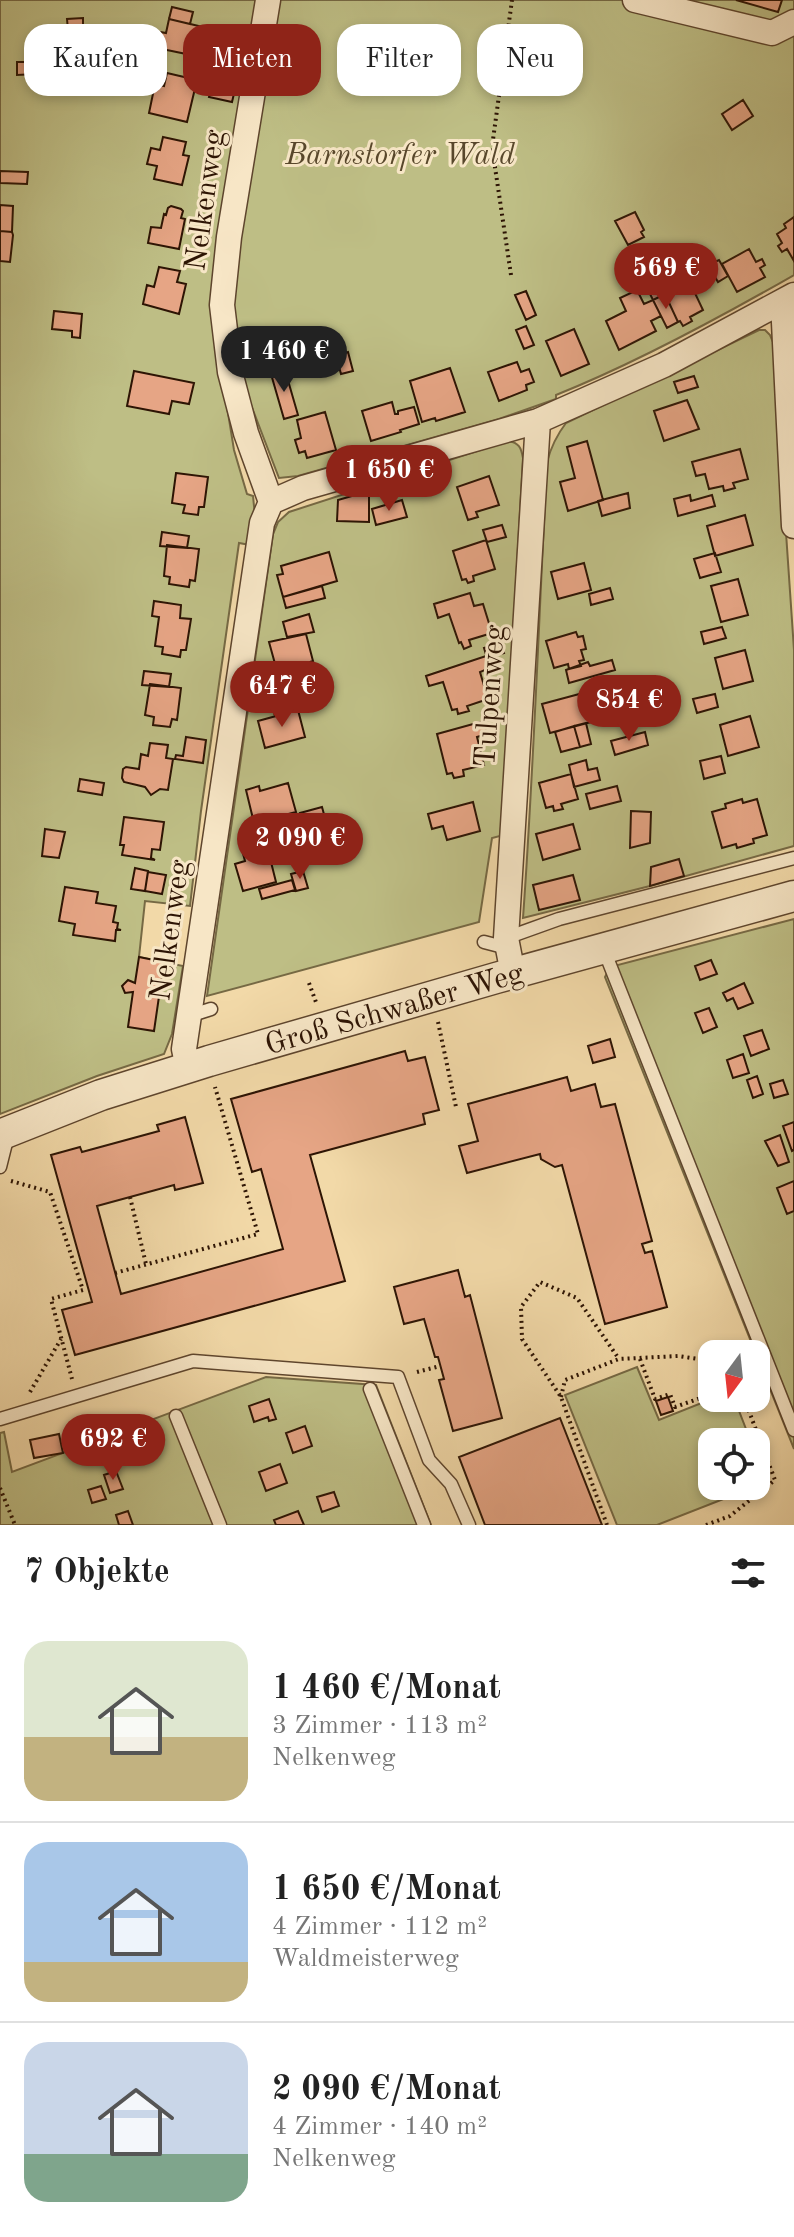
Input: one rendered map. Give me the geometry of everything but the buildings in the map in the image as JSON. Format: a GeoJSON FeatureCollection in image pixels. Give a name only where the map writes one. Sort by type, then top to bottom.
{"type":"FeatureCollection","features":[{"type":"Feature","properties":{"kind":"street","name":"Nelkenweg"},"geometry":{"type":"LineString","coordinates":[[188,1068],[184,1049],[200,1013],[262,523],[271,502],[246,433],[230,372],[222,305],[229,237],[268,0]]}},
{"type":"Feature","properties":{"kind":"street"},"geometry":{"type":"LineString","coordinates":[[635,0],[772,33],[794,22]]}},
{"type":"Feature","properties":{"kind":"street"},"geometry":{"type":"LineString","coordinates":[[271,502],[303,488],[538,421],[664,365],[789,299],[794,526]]}},
{"type":"Feature","properties":{"kind":"street","name":"Tulpenweg"},"geometry":{"type":"LineString","coordinates":[[503,950],[538,421]]}},
{"type":"Feature","properties":{"kind":"street","name":"Groß Schwaßer Weg"},"geometry":{"type":"LineString","coordinates":[[4,1133],[503,950],[603,948],[791,902]]}},
{"type":"Feature","properties":{"kind":"lane"},"geometry":{"type":"LineString","coordinates":[[503,950],[559,919],[794,858]]}},
{"type":"Feature","properties":{"kind":"lane"},"geometry":{"type":"LineString","coordinates":[[603,948],[794,1430]]}},
{"type":"Feature","properties":{"kind":"lane"},"geometry":{"type":"LineString","coordinates":[[0,1167],[4,1133]]}},
{"type":"Feature","properties":{"kind":"lane"},"geometry":{"type":"LineString","coordinates":[[0,1419],[193,1361],[398,1377],[429,1460],[451,1484],[469,1525]]}},
{"type":"Feature","properties":{"kind":"lane"},"geometry":{"type":"LineString","coordinates":[[370,1389],[424,1525]]}},
{"type":"Feature","properties":{"kind":"lane"},"geometry":{"type":"LineString","coordinates":[[176,1416],[220,1525]]}},
{"type":"Feature","properties":{"kind":"path"},"geometry":{"type":"LineString","coordinates":[[511,275],[492,147],[512,0]]}},
{"type":"Feature","properties":{"kind":"path"},"geometry":{"type":"LineString","coordinates":[[309,983],[320,1014]]}},
{"type":"Feature","properties":{"kind":"path"},"geometry":{"type":"LineString","coordinates":[[437,1019],[456,1107]]}},
{"type":"Feature","properties":{"kind":"path"},"geometry":{"type":"LineString","coordinates":[[115,1273],[258,1234],[219,1102]]}},
{"type":"Feature","properties":{"kind":"path"},"geometry":{"type":"LineString","coordinates":[[21,1184],[50,1192],[83,1290],[51,1299],[74,1389]]}},
{"type":"Feature","properties":{"kind":"path"},"geometry":{"type":"LineString","coordinates":[[130,1197],[146,1264]]}},
{"type":"Feature","properties":{"kind":"path"},"geometry":{"type":"LineString","coordinates":[[607,1525],[561,1397],[522,1339],[521,1307],[540,1282],[577,1298],[619,1359]]}},
{"type":"Feature","properties":{"kind":"path"},"geometry":{"type":"LineString","coordinates":[[24,1403],[61,1339]]}},
{"type":"Feature","properties":{"kind":"path"},"geometry":{"type":"LineString","coordinates":[[561,1397],[565,1380],[619,1359],[678,1356],[698,1359]]}},
{"type":"Feature","properties":{"kind":"path"},"geometry":{"type":"LineString","coordinates":[[640,1359],[655,1399],[670,1394],[675,1407],[698,1399]]}},
{"type":"Feature","properties":{"kind":"path"},"geometry":{"type":"LineString","coordinates":[[417,1372],[440,1366]]}},
{"type":"Feature","properties":{"kind":"path"},"geometry":{"type":"LineString","coordinates":[[706,1525],[730,1516],[775,1480],[749,1412]]}},
{"type":"Feature","properties":{"kind":"path"},"geometry":{"type":"LineString","coordinates":[[0,1488],[15,1525]]}},
{"type":"Feature","properties":{"kind":"green space"},"geometry":{"type":"Polygon","coordinates":[[[0,0],[259,0],[256,24],[183,24],[183,96],[247,96],[217,345],[234,450],[247,494],[253,496],[255,516],[250,545],[239,543],[190,906],[145,901],[139,957],[183,966],[172,1034],[164,1054],[0,1114],[0,0]]]}},
{"type":"Feature","properties":{"kind":"green space","name":"Barnstorfer Wald"},"geometry":{"type":"Polygon","coordinates":[[[268,0],[794,0],[794,275],[677,339],[556,395],[556,399],[499,419],[298,476],[279,478],[238,371],[229,237],[252,96],[321,96],[321,24],[264,24],[268,0]]]}},
{"type":"Feature","properties":{"kind":"green space"},"geometry":{"type":"Polygon","coordinates":[[[759,330],[765,330],[773,342],[794,650],[794,846],[523,918],[547,462],[552,446],[566,423],[759,330]]]}},
{"type":"Feature","properties":{"kind":"green space"},"geometry":{"type":"Polygon","coordinates":[[[508,441],[519,446],[523,458],[504,796],[500,836],[492,838],[479,922],[207,996],[273,534],[278,522],[289,512],[508,441]]]}},
{"type":"Feature","properties":{"kind":"green space"},"geometry":{"type":"Polygon","coordinates":[[[794,919],[794,1449],[770,1389],[770,1340],[750,1340],[605,977],[610,967],[794,919]]]}},
{"type":"Feature","properties":{"kind":"green space"},"geometry":{"type":"Polygon","coordinates":[[[637,1367],[659,1420],[698,1404],[698,1412],[739,1412],[746,1428],[698,1428],[698,1500],[721,1500],[657,1525],[617,1525],[565,1395],[637,1367]]]}},
{"type":"Feature","properties":{"kind":"green space"},"geometry":{"type":"Polygon","coordinates":[[[266,1377],[376,1385],[431,1525],[0,1525],[0,1433],[4,1432],[12,1472],[266,1377]]]}}]}
